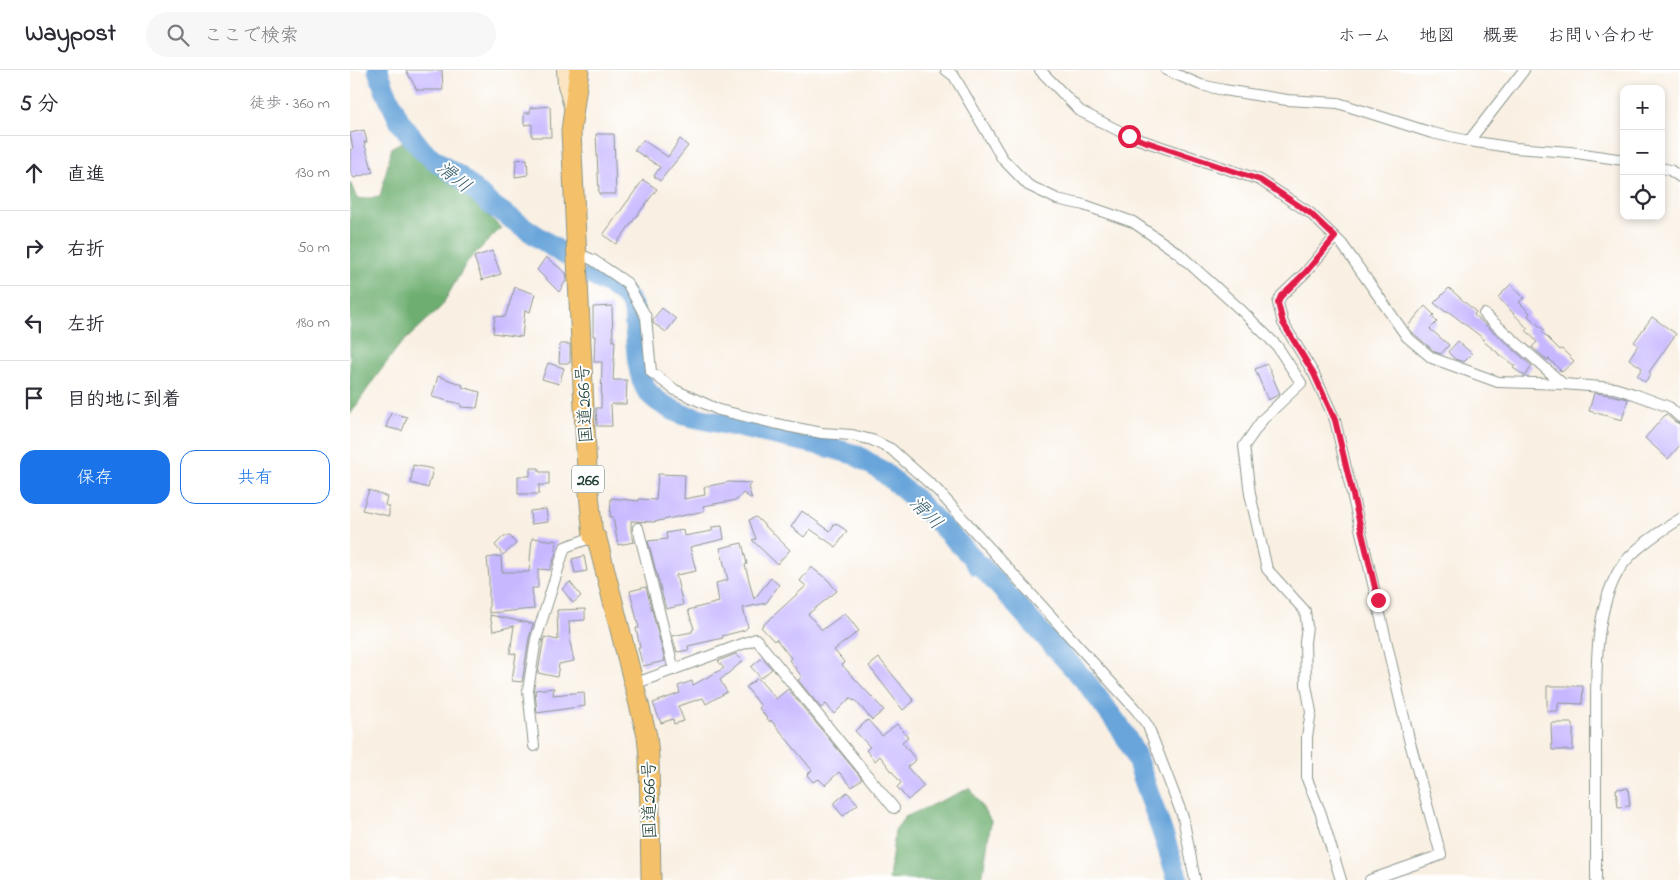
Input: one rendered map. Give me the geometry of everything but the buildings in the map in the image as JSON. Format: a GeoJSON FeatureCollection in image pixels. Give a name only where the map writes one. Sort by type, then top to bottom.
{"type":"FeatureCollection","features":[{"type":"Feature","properties":{"kind":"highway","name":"国道266号"},"geometry":{"type":"LineString","coordinates":[[579,70],[571,131],[587,471],[593,537],[597,539],[645,726],[649,756],[651,880]]}},
{"type":"Feature","properties":{"kind":"street"},"geometry":{"type":"LineString","coordinates":[[564,70],[565,85],[573,112]]}},
{"type":"Feature","properties":{"kind":"street"},"geometry":{"type":"LineString","coordinates":[[946,70],[954,76],[1002,158],[1028,184],[1057,199],[1133,222],[1170,247],[1242,310],[1277,346],[1301,383],[1263,419],[1244,446],[1250,494],[1266,569],[1305,611],[1307,627],[1304,642],[1306,685],[1311,712],[1307,737],[1308,779],[1341,880]]}},
{"type":"Feature","properties":{"kind":"street"},"geometry":{"type":"LineString","coordinates":[[1040,70],[1080,111],[1129,136],[1260,180],[1310,213],[1342,244],[1407,337],[1432,358],[1498,382],[1614,388],[1669,407],[1680,417]]}},
{"type":"Feature","properties":{"kind":"street"},"geometry":{"type":"LineString","coordinates":[[1166,70],[1201,85],[1287,100],[1338,104],[1469,141],[1620,159]]}},
{"type":"Feature","properties":{"kind":"street"},"geometry":{"type":"LineString","coordinates":[[1469,141],[1524,70]]}},
{"type":"Feature","properties":{"kind":"street"},"geometry":{"type":"LineString","coordinates":[[1665,169],[1680,177]]}},
{"type":"Feature","properties":{"kind":"street"},"geometry":{"type":"LineString","coordinates":[[1335,237],[1306,272],[1281,296],[1278,303],[1283,323],[1314,374],[1335,420],[1409,739],[1441,855],[1370,880]]}},
{"type":"Feature","properties":{"kind":"street"},"geometry":{"type":"LineString","coordinates":[[577,253],[593,260],[627,283],[646,317],[650,372],[675,390],[719,410],[746,417],[822,433],[852,435],[872,440],[891,449],[937,490],[1138,711],[1148,726],[1183,817],[1195,880]]}},
{"type":"Feature","properties":{"kind":"street"},"geometry":{"type":"LineString","coordinates":[[1484,314],[1563,384]]}},
{"type":"Feature","properties":{"kind":"street"},"geometry":{"type":"LineString","coordinates":[[1596,880],[1597,660],[1602,615],[1610,587],[1621,567],[1647,541],[1680,519]]}},
{"type":"Feature","properties":{"kind":"street"},"geometry":{"type":"LineString","coordinates":[[638,528],[674,670]]}},
{"type":"Feature","properties":{"kind":"street"},"geometry":{"type":"LineString","coordinates":[[534,746],[528,690],[536,639],[565,548],[593,537]]}},
{"type":"Feature","properties":{"kind":"street"},"geometry":{"type":"LineString","coordinates":[[634,684],[756,639],[894,808]]}},
{"type":"Feature","properties":{"kind":"green space"},"geometry":{"type":"Polygon","coordinates":[[[402,142],[482,209],[501,228],[467,262],[441,307],[398,347],[350,415],[350,182],[357,199],[380,197],[392,147],[402,142]]]}},
{"type":"Feature","properties":{"kind":"green space"},"geometry":{"type":"Polygon","coordinates":[[[970,788],[991,821],[982,880],[889,880],[895,830],[905,817],[970,788]]]}},
{"type":"Feature","properties":{"kind":"waterway","name":"滑川"},"geometry":{"type":"LineString","coordinates":[[378,70],[400,122],[423,151],[460,177],[490,204],[563,254]]}},
{"type":"Feature","properties":{"kind":"waterway","name":"滑川"},"geometry":{"type":"LineString","coordinates":[[592,275],[617,289],[631,304],[634,311],[638,365],[644,385],[656,400],[684,415],[821,445],[856,455],[882,471],[915,499],[971,556],[977,565],[981,566],[1087,683],[1122,730],[1135,754],[1178,880]]}},
{"type":"Feature","properties":{"kind":"route"},"geometry":{"type":"LineString","coordinates":[[1129,136],[1260,180],[1310,213],[1335,237],[1306,272],[1281,296],[1278,303],[1283,323],[1314,374],[1335,420],[1378,600]]}}]}
